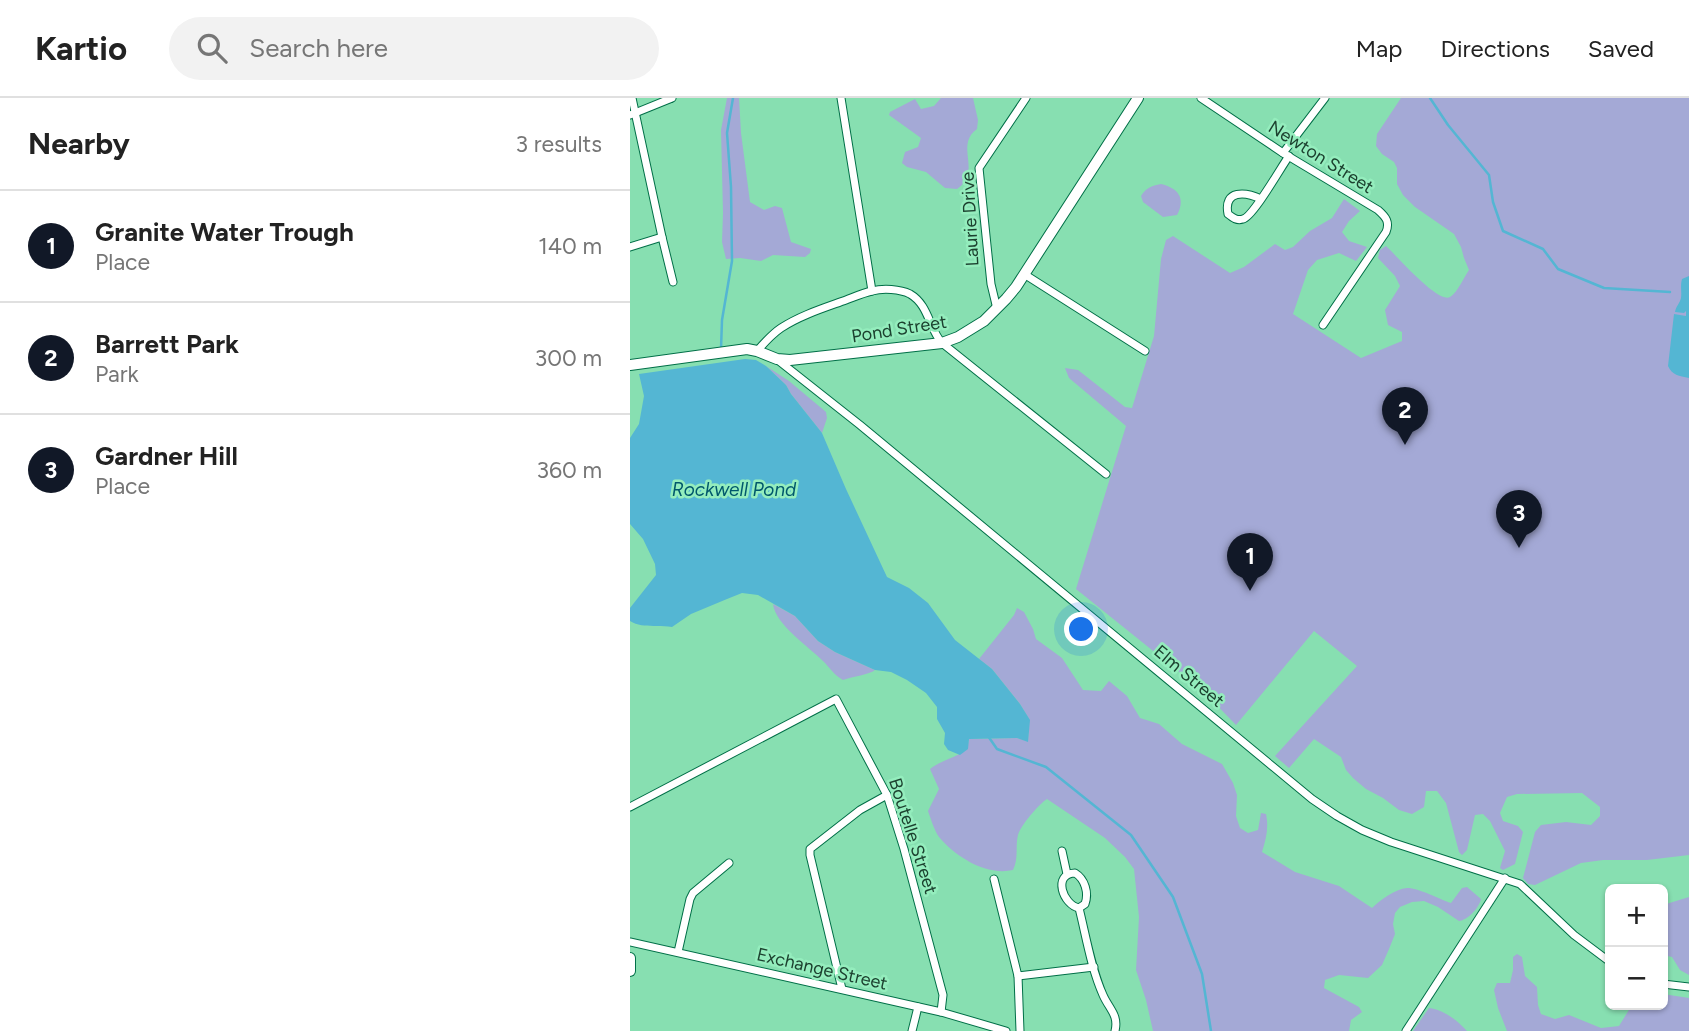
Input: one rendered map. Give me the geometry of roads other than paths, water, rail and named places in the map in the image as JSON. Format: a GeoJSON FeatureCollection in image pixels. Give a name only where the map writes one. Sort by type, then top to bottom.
{"type":"FeatureCollection","features":[{"type":"Feature","properties":{"kind":"street"},"geometry":{"type":"LineString","coordinates":[[632,98],[633,114],[673,282]]}},
{"type":"Feature","properties":{"kind":"street"},"geometry":{"type":"LineString","coordinates":[[633,114],[672,98]]}},
{"type":"Feature","properties":{"kind":"street"},"geometry":{"type":"LineString","coordinates":[[841,98],[872,291]]}},
{"type":"Feature","properties":{"kind":"street","name":"Laurie Drive"},"geometry":{"type":"LineString","coordinates":[[997,309],[990,284],[979,168],[1026,98]]}},
{"type":"Feature","properties":{"kind":"street","name":"Pond Street"},"geometry":{"type":"LineString","coordinates":[[630,365],[747,349],[777,359],[802,359],[942,343],[958,337],[984,321],[1007,298],[1138,98]]}},
{"type":"Feature","properties":{"kind":"street","name":"Newton Street"},"geometry":{"type":"LineString","coordinates":[[1201,98],[1286,155],[1378,210],[1387,221],[1385,232],[1323,325]]}},
{"type":"Feature","properties":{"kind":"street"},"geometry":{"type":"LineString","coordinates":[[1261,199],[1241,193],[1236,195],[1228,204],[1228,214],[1239,220],[1251,215],[1261,199],[1286,155],[1325,98]]}},
{"type":"Feature","properties":{"kind":"street"},"geometry":{"type":"LineString","coordinates":[[630,247],[662,237]]}},
{"type":"Feature","properties":{"kind":"street"},"geometry":{"type":"LineString","coordinates":[[1024,274],[1145,351]]}},
{"type":"Feature","properties":{"kind":"street"},"geometry":{"type":"LineString","coordinates":[[757,351],[778,330],[821,309],[872,291],[908,293],[925,310],[936,336],[942,343],[1106,474]]}},
{"type":"Feature","properties":{"kind":"street","name":"Elm Street"},"geometry":{"type":"LineString","coordinates":[[777,359],[1312,799],[1362,830],[1391,842],[1520,884],[1573,934],[1605,958]]}},
{"type":"Feature","properties":{"kind":"street","name":"Boutelle Street"},"geometry":{"type":"LineString","coordinates":[[630,807],[836,699],[887,795],[943,995],[941,1012]]}},
{"type":"Feature","properties":{"kind":"street"},"geometry":{"type":"LineString","coordinates":[[842,989],[810,849],[860,810],[887,795]]}},
{"type":"Feature","properties":{"kind":"street"},"geometry":{"type":"LineString","coordinates":[[1062,851],[1067,874]]}},
{"type":"Feature","properties":{"kind":"street"},"geometry":{"type":"LineString","coordinates":[[678,953],[693,893],[729,863]]}},
{"type":"Feature","properties":{"kind":"street"},"geometry":{"type":"LineString","coordinates":[[1075,873],[1084,882],[1086,901],[1079,908],[1066,900],[1062,880],[1067,874],[1075,873]]}},
{"type":"Feature","properties":{"kind":"street"},"geometry":{"type":"LineString","coordinates":[[1406,1031],[1505,878]]}},
{"type":"Feature","properties":{"kind":"street"},"geometry":{"type":"LineString","coordinates":[[994,879],[1018,976],[1020,1031]]}},
{"type":"Feature","properties":{"kind":"street"},"geometry":{"type":"LineString","coordinates":[[1079,908],[1103,996],[1116,1018],[1115,1031]]}},
{"type":"Feature","properties":{"kind":"street","name":"Exchange Street"},"geometry":{"type":"LineString","coordinates":[[630,942],[941,1012],[1006,1031]]}},
{"type":"Feature","properties":{"kind":"street"},"geometry":{"type":"LineString","coordinates":[[630,958],[630,971]]}},
{"type":"Feature","properties":{"kind":"street"},"geometry":{"type":"LineString","coordinates":[[1018,976],[1094,967]]}},
{"type":"Feature","properties":{"kind":"street"},"geometry":{"type":"LineString","coordinates":[[1668,985],[1689,987]]}},
{"type":"Feature","properties":{"kind":"street"},"geometry":{"type":"LineString","coordinates":[[912,1031],[918,1007]]}},
{"type":"Feature","properties":{"kind":"water"},"geometry":{"type":"Polygon","coordinates":[[[1689,276],[1689,378],[1679,376],[1668,366],[1674,314],[1686,316],[1686,311],[1675,312],[1681,298],[1682,279],[1689,276]]]}},
{"type":"Feature","properties":{"kind":"water","name":"Rockwell Pond"},"geometry":{"type":"Polygon","coordinates":[[[745,359],[756,360],[766,366],[786,385],[822,433],[887,577],[909,588],[928,603],[955,640],[992,669],[1030,720],[1028,742],[1017,738],[969,739],[968,749],[960,755],[948,750],[944,744],[945,733],[937,719],[937,707],[926,693],[891,672],[875,670],[835,652],[818,641],[795,616],[758,595],[742,593],[691,614],[672,627],[645,626],[630,621],[630,608],[656,575],[655,564],[643,539],[630,524],[630,438],[639,424],[644,396],[639,374],[745,359]]]}},
{"type":"Feature","properties":{"kind":"waterway"},"geometry":{"type":"LineString","coordinates":[[721,349],[722,320],[732,261],[727,133],[733,98]]}},
{"type":"Feature","properties":{"kind":"waterway"},"geometry":{"type":"LineString","coordinates":[[1430,98],[1448,125],[1489,175],[1493,202],[1503,231],[1543,249],[1558,269],[1604,288],[1670,292]]}},
{"type":"Feature","properties":{"kind":"waterway"},"geometry":{"type":"LineString","coordinates":[[988,736],[997,749],[1046,767],[1131,835],[1173,897],[1202,974],[1211,1031]]}},
{"type":"Feature","properties":{"kind":"place","name":"Barrett Park"},"geometry":{"type":"Point","coordinates":[1405,445]}},
{"type":"Feature","properties":{"kind":"place","name":"Gardner Hill"},"geometry":{"type":"Point","coordinates":[1519,548]}},
{"type":"Feature","properties":{"kind":"place","name":"Granite Water Trough"},"geometry":{"type":"Point","coordinates":[1250,591]}}]}
